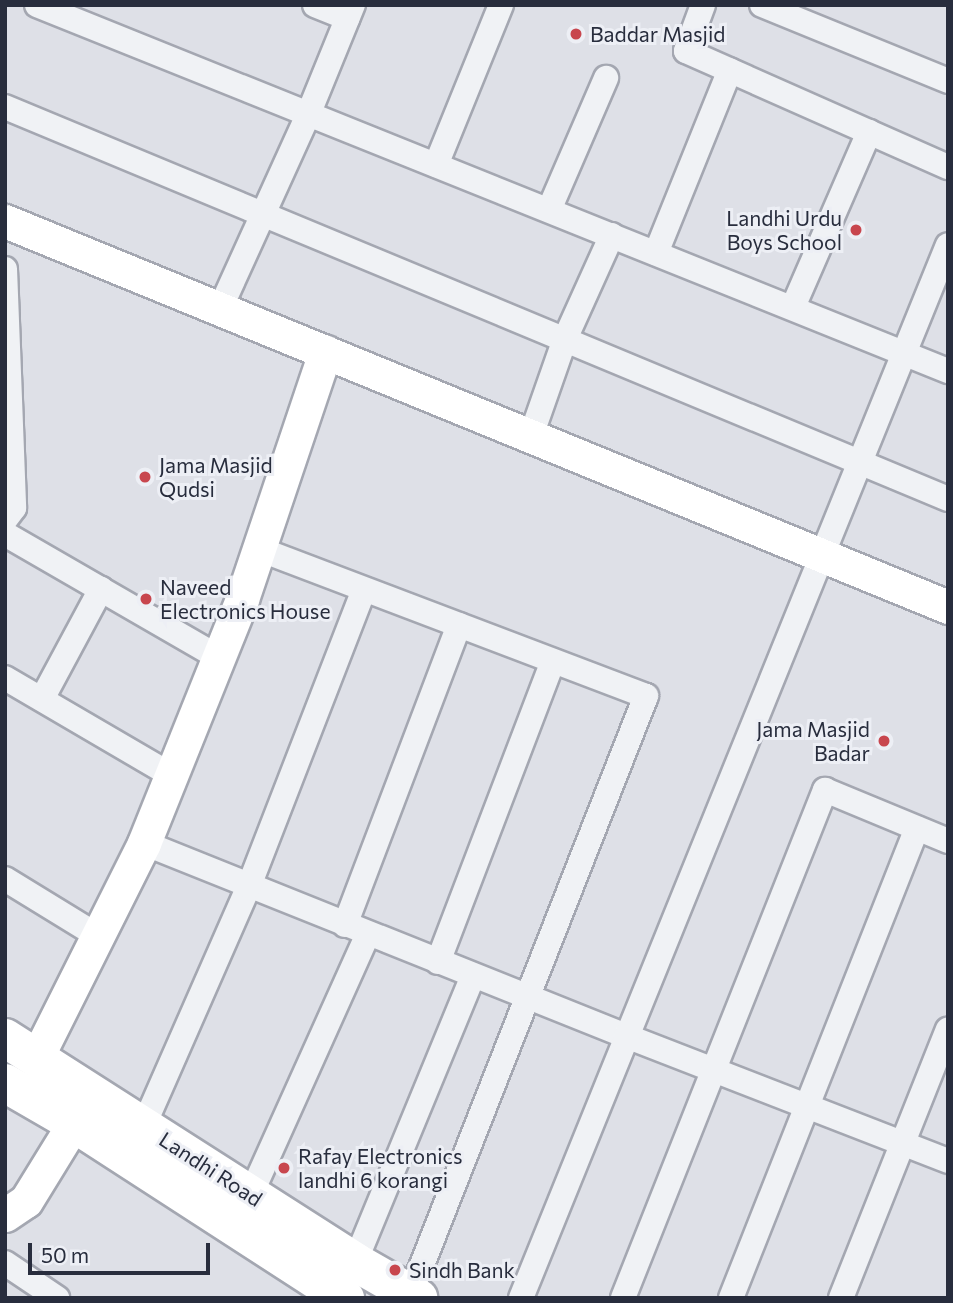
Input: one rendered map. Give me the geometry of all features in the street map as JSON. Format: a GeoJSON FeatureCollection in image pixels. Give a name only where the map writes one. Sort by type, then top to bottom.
{"type":"FeatureCollection","features":[{"type":"Feature","properties":{"kind":"main road","name":"Landhi Road"},"geometry":{"type":"LineString","coordinates":[[21,1047],[355,1262],[415,1295]]}},
{"type":"Feature","properties":{"kind":"main road","name":"Landhi Road"},"geometry":{"type":"LineString","coordinates":[[5,1083],[74,1123],[345,1298]]}},
{"type":"Feature","properties":{"kind":"street"},"geometry":{"type":"LineString","coordinates":[[37,5],[948,371]]}},
{"type":"Feature","properties":{"kind":"street"},"geometry":{"type":"LineString","coordinates":[[220,309],[308,115],[350,12],[315,5]]}},
{"type":"Feature","properties":{"kind":"street"},"geometry":{"type":"LineString","coordinates":[[436,165],[501,5]]}},
{"type":"Feature","properties":{"kind":"street"},"geometry":{"type":"LineString","coordinates":[[703,5],[686,51],[948,167]]}},
{"type":"Feature","properties":{"kind":"street"},"geometry":{"type":"LineString","coordinates":[[762,5],[948,81]]}},
{"type":"Feature","properties":{"kind":"street"},"geometry":{"type":"LineString","coordinates":[[656,253],[730,70]]}},
{"type":"Feature","properties":{"kind":"street"},"geometry":{"type":"LineString","coordinates":[[549,210],[606,78]]}},
{"type":"Feature","properties":{"kind":"street"},"geometry":{"type":"LineString","coordinates":[[5,107],[948,499]]}},
{"type":"Feature","properties":{"kind":"street"},"geometry":{"type":"LineString","coordinates":[[793,307],[869,132]]}},
{"type":"Feature","properties":{"kind":"street"},"geometry":{"type":"LineString","coordinates":[[5,221],[948,607]]}},
{"type":"Feature","properties":{"kind":"street"},"geometry":{"type":"LineString","coordinates":[[531,436],[565,339],[612,235]]}},
{"type":"Feature","properties":{"kind":"street"},"geometry":{"type":"LineString","coordinates":[[521,1298],[904,352],[942,277],[948,245]]}},
{"type":"Feature","properties":{"kind":"street"},"geometry":{"type":"LineString","coordinates":[[5,269],[14,508],[5,520]]}},
{"type":"Feature","properties":{"kind":"street"},"geometry":{"type":"LineString","coordinates":[[21,1047],[97,936],[144,843],[259,549],[325,352]]}},
{"type":"Feature","properties":{"kind":"street"},"geometry":{"type":"LineString","coordinates":[[5,534],[218,657]]}},
{"type":"Feature","properties":{"kind":"street"},"geometry":{"type":"LineString","coordinates":[[259,549],[646,696],[527,997],[415,1295]]}},
{"type":"Feature","properties":{"kind":"street"},"geometry":{"type":"LineString","coordinates":[[42,699],[101,589]]}},
{"type":"Feature","properties":{"kind":"street"},"geometry":{"type":"LineString","coordinates":[[144,1125],[249,886],[364,589]]}},
{"type":"Feature","properties":{"kind":"street"},"geometry":{"type":"LineString","coordinates":[[251,1194],[357,929],[459,625]]}},
{"type":"Feature","properties":{"kind":"street"},"geometry":{"type":"LineString","coordinates":[[438,962],[553,661]]}},
{"type":"Feature","properties":{"kind":"street"},"geometry":{"type":"LineString","coordinates":[[7,681],[171,775]]}},
{"type":"Feature","properties":{"kind":"street"},"geometry":{"type":"LineString","coordinates":[[623,1298],[825,790],[948,841]]}},
{"type":"Feature","properties":{"kind":"street"},"geometry":{"type":"LineString","coordinates":[[731,1298],[917,828]]}},
{"type":"Feature","properties":{"kind":"street"},"geometry":{"type":"LineString","coordinates":[[144,843],[473,976],[948,1161]]}},
{"type":"Feature","properties":{"kind":"street"},"geometry":{"type":"LineString","coordinates":[[5,879],[97,936]]}},
{"type":"Feature","properties":{"kind":"street"},"geometry":{"type":"LineString","coordinates":[[355,1262],[473,976]]}},
{"type":"Feature","properties":{"kind":"street"},"geometry":{"type":"LineString","coordinates":[[841,1298],[948,1029]]}},
{"type":"Feature","properties":{"kind":"street"},"geometry":{"type":"LineString","coordinates":[[5,1215],[26,1201],[74,1123]]}},
{"type":"Feature","properties":{"kind":"street"},"geometry":{"type":"LineString","coordinates":[[5,1262],[30,1290],[57,1298]]}},
{"type":"Feature","properties":{"kind":"place","name":"Baddar Masjid"},"geometry":{"type":"Point","coordinates":[576,34]}},
{"type":"Feature","properties":{"kind":"place","name":"Landhi Urdu Boys School"},"geometry":{"type":"Point","coordinates":[856,230]}},
{"type":"Feature","properties":{"kind":"place","name":"Jama Masjid Qudsi"},"geometry":{"type":"Point","coordinates":[145,477]}},
{"type":"Feature","properties":{"kind":"place","name":"Naveed Electronics House"},"geometry":{"type":"Point","coordinates":[146,599]}},
{"type":"Feature","properties":{"kind":"place","name":"Jama Masjid Badar"},"geometry":{"type":"Point","coordinates":[884,741]}},
{"type":"Feature","properties":{"kind":"place","name":"Rafay Electronics landhi 6 korangi"},"geometry":{"type":"Point","coordinates":[284,1168]}},
{"type":"Feature","properties":{"kind":"place","name":"Sindh Bank"},"geometry":{"type":"Point","coordinates":[395,1270]}}]}
